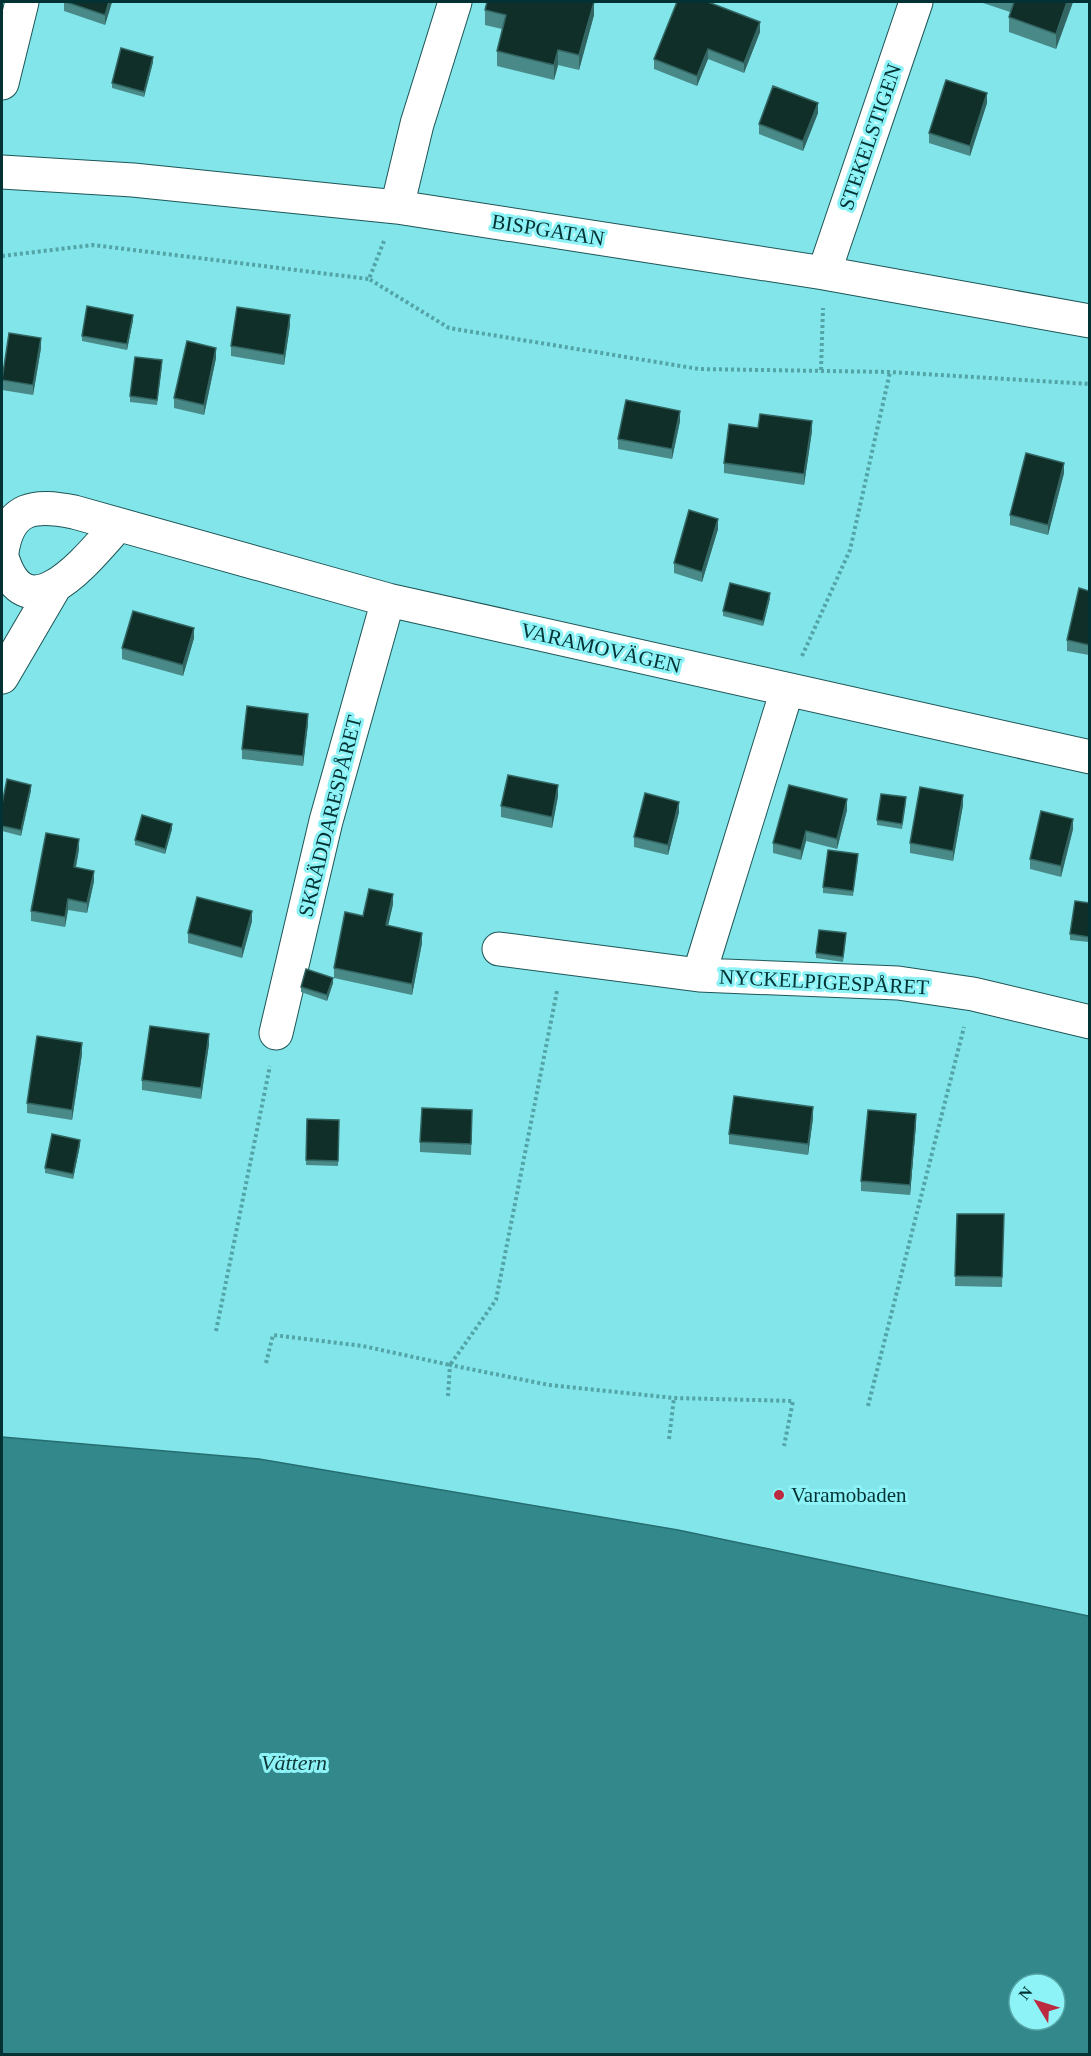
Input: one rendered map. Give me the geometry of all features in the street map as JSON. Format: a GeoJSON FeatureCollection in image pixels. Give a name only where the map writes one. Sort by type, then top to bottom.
{"type":"FeatureCollection","features":[{"type":"Feature","properties":{"kind":"street"},"geometry":{"type":"LineString","coordinates":[[2,83],[22,2]]}},
{"type":"Feature","properties":{"kind":"street"},"geometry":{"type":"LineString","coordinates":[[397,207],[417,124],[455,2]]}},
{"type":"Feature","properties":{"kind":"street","name":"STEKELSTIGEN"},"geometry":{"type":"LineString","coordinates":[[824,273],[916,2]]}},
{"type":"Feature","properties":{"kind":"street","name":"BISPGATAN"},"geometry":{"type":"LineString","coordinates":[[2,172],[133,180],[397,207],[824,273],[1089,321]]}},
{"type":"Feature","properties":{"kind":"street","name":"VARAMOVÄGEN"},"geometry":{"type":"LineString","coordinates":[[54,588],[35,593],[20,587],[6,572],[2,554],[4,534],[18,516],[29,508],[46,506],[74,512],[117,526],[388,600],[1089,757]]}},
{"type":"Feature","properties":{"kind":"street"},"geometry":{"type":"LineString","coordinates":[[2,677],[54,588],[75,572],[117,526]]}},
{"type":"Feature","properties":{"kind":"street","name":"SKRÄDDARESPÅRET"},"geometry":{"type":"LineString","coordinates":[[276,1033],[327,821],[388,600]]}},
{"type":"Feature","properties":{"kind":"street","name":"NYCKELPIGESPÅRET"},"geometry":{"type":"LineString","coordinates":[[699,975],[787,690]]}},
{"type":"Feature","properties":{"kind":"street","name":"NYCKELPIGESPÅRET"},"geometry":{"type":"LineString","coordinates":[[499,949],[699,975],[898,982],[973,994],[1089,1022]]}},
{"type":"Feature","properties":{"kind":"path"},"geometry":{"type":"LineString","coordinates":[[369,279],[397,207]]}},
{"type":"Feature","properties":{"kind":"path"},"geometry":{"type":"LineString","coordinates":[[2,255],[93,245],[369,279],[449,328],[699,369],[890,372],[1089,384]]}},
{"type":"Feature","properties":{"kind":"path"},"geometry":{"type":"LineString","coordinates":[[822,370],[824,273]]}},
{"type":"Feature","properties":{"kind":"path"},"geometry":{"type":"LineString","coordinates":[[787,690],[850,550],[890,372]]}},
{"type":"Feature","properties":{"kind":"path"},"geometry":{"type":"LineString","coordinates":[[448,1396],[450,1365],[496,1300],[564,958]]}},
{"type":"Feature","properties":{"kind":"path"},"geometry":{"type":"LineString","coordinates":[[868,1406],[973,994]]}},
{"type":"Feature","properties":{"kind":"path"},"geometry":{"type":"LineString","coordinates":[[216,1330],[276,1033]]}},
{"type":"Feature","properties":{"kind":"path"},"geometry":{"type":"LineString","coordinates":[[266,1363],[273,1335],[363,1346],[549,1385],[674,1398],[793,1401],[784,1446]]}},
{"type":"Feature","properties":{"kind":"path"},"geometry":{"type":"LineString","coordinates":[[669,1439],[674,1398]]}},
{"type":"Feature","properties":{"kind":"water","name":"Vättern"},"geometry":{"type":"Polygon","coordinates":[[[2,1437],[259,1459],[678,1530],[1089,1616],[1089,2054],[2,2054],[2,1437]]]}},
{"type":"Feature","properties":{"kind":"building"},"geometry":{"type":"Polygon","coordinates":[[[66,2],[109,2],[105,15],[66,2]]]}},
{"type":"Feature","properties":{"kind":"building"},"geometry":{"type":"Polygon","coordinates":[[[487,2],[594,2],[579,55],[558,50],[554,65],[497,51],[506,15],[485,10],[487,2]]]}},
{"type":"Feature","properties":{"kind":"building"},"geometry":{"type":"Polygon","coordinates":[[[677,2],[708,2],[760,22],[744,63],[708,49],[697,76],[654,59],[677,2]]]}},
{"type":"Feature","properties":{"kind":"building"},"geometry":{"type":"Polygon","coordinates":[[[1014,2],[1067,2],[1056,34],[1009,17],[1014,2]]]}},
{"type":"Feature","properties":{"kind":"building"},"geometry":{"type":"Polygon","coordinates":[[[121,48],[153,57],[144,92],[112,83],[121,48]]]}},
{"type":"Feature","properties":{"kind":"building"},"geometry":{"type":"Polygon","coordinates":[[[946,80],[987,93],[970,146],[929,133],[946,80]]]}},
{"type":"Feature","properties":{"kind":"building"},"geometry":{"type":"Polygon","coordinates":[[[773,86],[818,103],[803,141],[759,124],[773,86]]]}},
{"type":"Feature","properties":{"kind":"building"},"geometry":{"type":"Polygon","coordinates":[[[87,306],[133,315],[127,344],[82,336],[87,306]]]}},
{"type":"Feature","properties":{"kind":"building"},"geometry":{"type":"Polygon","coordinates":[[[237,307],[290,315],[284,355],[231,346],[237,307]]]}},
{"type":"Feature","properties":{"kind":"building"},"geometry":{"type":"Polygon","coordinates":[[[9,333],[41,338],[33,385],[2,380],[9,333]]]}},
{"type":"Feature","properties":{"kind":"building"},"geometry":{"type":"Polygon","coordinates":[[[187,341],[216,348],[204,405],[174,398],[187,341]]]}},
{"type":"Feature","properties":{"kind":"building"},"geometry":{"type":"Polygon","coordinates":[[[135,357],[162,360],[157,400],[130,396],[135,357]]]}},
{"type":"Feature","properties":{"kind":"building"},"geometry":{"type":"Polygon","coordinates":[[[626,400],[680,411],[672,449],[618,439],[626,400]]]}},
{"type":"Feature","properties":{"kind":"building"},"geometry":{"type":"Polygon","coordinates":[[[760,414],[812,421],[804,474],[724,463],[729,424],[758,428],[760,414]]]}},
{"type":"Feature","properties":{"kind":"building"},"geometry":{"type":"Polygon","coordinates":[[[1026,453],[1064,463],[1048,525],[1010,515],[1026,453]]]}},
{"type":"Feature","properties":{"kind":"building"},"geometry":{"type":"Polygon","coordinates":[[[689,510],[718,519],[702,572],[674,563],[689,510]]]}},
{"type":"Feature","properties":{"kind":"building"},"geometry":{"type":"Polygon","coordinates":[[[730,583],[770,593],[763,621],[723,611],[730,583]]]}},
{"type":"Feature","properties":{"kind":"building"},"geometry":{"type":"Polygon","coordinates":[[[1079,588],[1089,591],[1089,645],[1067,640],[1079,588]]]}},
{"type":"Feature","properties":{"kind":"building"},"geometry":{"type":"Polygon","coordinates":[[[133,611],[194,628],[183,665],[122,648],[133,611]]]}},
{"type":"Feature","properties":{"kind":"building"},"geometry":{"type":"Polygon","coordinates":[[[247,706],[308,714],[303,756],[242,749],[247,706]]]}},
{"type":"Feature","properties":{"kind":"building"},"geometry":{"type":"Polygon","coordinates":[[[508,775],[558,785],[552,817],[501,806],[508,775]]]}},
{"type":"Feature","properties":{"kind":"building"},"geometry":{"type":"Polygon","coordinates":[[[7,779],[31,785],[21,830],[2,826],[2,804],[7,779]]]}},
{"type":"Feature","properties":{"kind":"building"},"geometry":{"type":"Polygon","coordinates":[[[789,785],[847,799],[837,839],[806,831],[801,850],[773,843],[789,785]]]}},
{"type":"Feature","properties":{"kind":"building"},"geometry":{"type":"Polygon","coordinates":[[[920,787],[963,795],[953,851],[910,843],[920,787]]]}},
{"type":"Feature","properties":{"kind":"building"},"geometry":{"type":"Polygon","coordinates":[[[645,793],[679,802],[668,845],[634,837],[645,793]]]}},
{"type":"Feature","properties":{"kind":"building"},"geometry":{"type":"Polygon","coordinates":[[[881,794],[906,797],[902,824],[877,820],[881,794]]]}},
{"type":"Feature","properties":{"kind":"building"},"geometry":{"type":"Polygon","coordinates":[[[1041,811],[1073,819],[1061,866],[1030,859],[1041,811]]]}},
{"type":"Feature","properties":{"kind":"building"},"geometry":{"type":"Polygon","coordinates":[[[142,815],[172,824],[165,849],[135,840],[142,815]]]}},
{"type":"Feature","properties":{"kind":"building"},"geometry":{"type":"Polygon","coordinates":[[[46,833],[79,839],[74,867],[94,871],[87,903],[68,899],[65,917],[31,911],[46,833]]]}},
{"type":"Feature","properties":{"kind":"building"},"geometry":{"type":"Polygon","coordinates":[[[828,850],[858,854],[853,891],[823,887],[828,850]]]}},
{"type":"Feature","properties":{"kind":"building"},"geometry":{"type":"Polygon","coordinates":[[[369,889],[393,894],[386,925],[422,933],[412,984],[334,968],[345,912],[363,916],[369,889]]]}},
{"type":"Feature","properties":{"kind":"building"},"geometry":{"type":"Polygon","coordinates":[[[197,897],[252,911],[242,948],[188,933],[197,897]]]}},
{"type":"Feature","properties":{"kind":"building"},"geometry":{"type":"Polygon","coordinates":[[[1075,901],[1089,903],[1089,937],[1070,934],[1075,901]]]}},
{"type":"Feature","properties":{"kind":"building"},"geometry":{"type":"Polygon","coordinates":[[[819,930],[846,933],[843,957],[816,953],[819,930]]]}},
{"type":"Feature","properties":{"kind":"building"},"geometry":{"type":"Polygon","coordinates":[[[306,969],[333,978],[327,995],[301,987],[306,969]]]}},
{"type":"Feature","properties":{"kind":"building"},"geometry":{"type":"Polygon","coordinates":[[[150,1026],[209,1034],[201,1088],[142,1080],[150,1026]]]}},
{"type":"Feature","properties":{"kind":"building"},"geometry":{"type":"Polygon","coordinates":[[[37,1036],[82,1043],[72,1110],[27,1103],[37,1036]]]}},
{"type":"Feature","properties":{"kind":"building"},"geometry":{"type":"Polygon","coordinates":[[[734,1096],[813,1107],[808,1144],[729,1134],[734,1096]]]}},
{"type":"Feature","properties":{"kind":"building"},"geometry":{"type":"Polygon","coordinates":[[[422,1108],[472,1110],[471,1144],[420,1142],[422,1108]]]}},
{"type":"Feature","properties":{"kind":"building"},"geometry":{"type":"Polygon","coordinates":[[[868,1110],[916,1114],[910,1185],[861,1181],[868,1110]]]}},
{"type":"Feature","properties":{"kind":"building"},"geometry":{"type":"Polygon","coordinates":[[[307,1119],[339,1120],[338,1161],[306,1160],[307,1119]]]}},
{"type":"Feature","properties":{"kind":"building"},"geometry":{"type":"Polygon","coordinates":[[[52,1134],[80,1140],[73,1174],[45,1168],[52,1134]]]}},
{"type":"Feature","properties":{"kind":"building"},"geometry":{"type":"Polygon","coordinates":[[[957,1214],[1004,1214],[1002,1277],[955,1276],[957,1214]]]}},
{"type":"Feature","properties":{"kind":"place","name":"Varamobaden"},"geometry":{"type":"Point","coordinates":[779,1495]}}]}
